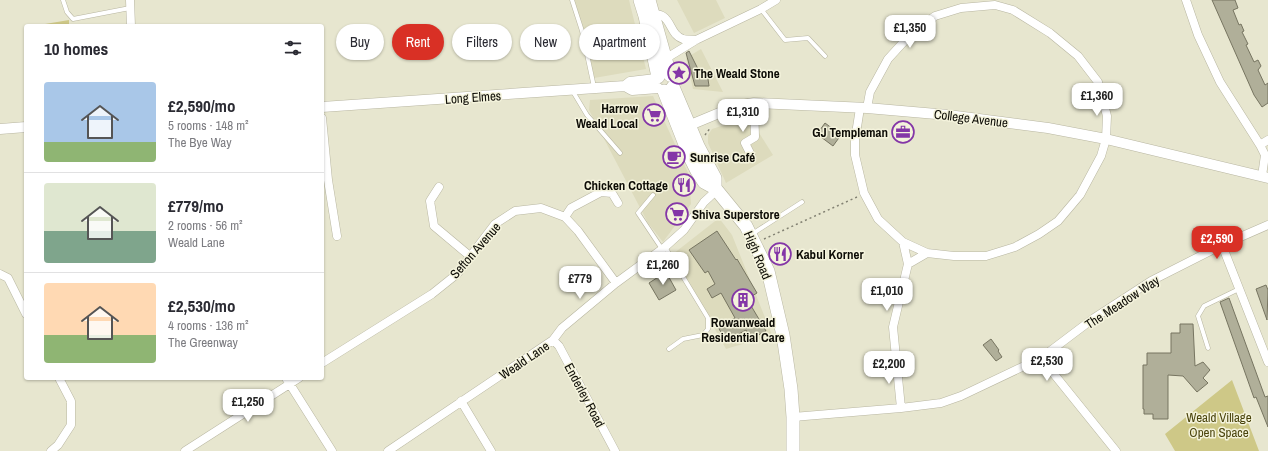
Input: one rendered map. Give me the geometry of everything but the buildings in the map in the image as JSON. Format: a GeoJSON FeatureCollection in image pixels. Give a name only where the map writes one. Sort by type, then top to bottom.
{"type":"FeatureCollection","features":[{"type":"Feature","properties":{"kind":"main road","name":"High Road"},"geometry":{"type":"LineString","coordinates":[[640,0],[649,15],[665,59],[663,83]]}},
{"type":"Feature","properties":{"kind":"main road","name":"High Road"},"geometry":{"type":"LineString","coordinates":[[649,0],[649,15],[663,83],[685,127],[690,157],[704,182],[716,189],[746,226],[768,271],[783,335],[791,389],[793,451]]}},
{"type":"Feature","properties":{"kind":"street"},"geometry":{"type":"LineString","coordinates":[[665,59],[696,40],[761,9],[776,0]]}},
{"type":"Feature","properties":{"kind":"street"},"geometry":{"type":"LineString","coordinates":[[1186,0],[1198,36],[1220,82],[1264,143],[1265,177]]}},
{"type":"Feature","properties":{"kind":"street"},"geometry":{"type":"LineString","coordinates":[[131,24],[132,2]]}},
{"type":"Feature","properties":{"kind":"street"},"geometry":{"type":"LineString","coordinates":[[995,3],[1013,10],[1050,33],[1078,56],[1098,82],[1107,116],[1106,139],[1101,156],[1080,195],[1058,221],[1039,234],[1015,247],[986,256],[954,256],[927,253],[902,242],[878,219],[864,193],[855,155],[855,140],[864,108],[870,92],[888,59],[910,35],[935,16],[961,8],[995,3]]}},
{"type":"Feature","properties":{"kind":"street"},"geometry":{"type":"LineString","coordinates":[[649,15],[660,15],[666,18],[677,35],[684,39],[696,40]]}},
{"type":"Feature","properties":{"kind":"street","name":"Long Elmes"},"geometry":{"type":"LineString","coordinates":[[324,107],[625,86],[632,90],[663,83]]}},
{"type":"Feature","properties":{"kind":"street"},"geometry":{"type":"LineString","coordinates":[[751,155],[745,143],[755,137],[754,103]]}},
{"type":"Feature","properties":{"kind":"street","name":"College Avenue"},"geometry":{"type":"LineString","coordinates":[[685,127],[736,106],[754,103],[864,108],[948,115],[1048,128],[1106,139],[1265,177]]}},
{"type":"Feature","properties":{"kind":"street"},"geometry":{"type":"LineString","coordinates":[[0,129],[24,127]]}},
{"type":"Feature","properties":{"kind":"street"},"geometry":{"type":"LineString","coordinates":[[324,139],[328,180],[337,236]]}},
{"type":"Feature","properties":{"kind":"street"},"geometry":{"type":"LineString","coordinates":[[439,187],[430,201],[434,226],[471,257]]}},
{"type":"Feature","properties":{"kind":"street","name":"Weald Lane"},"geometry":{"type":"LineString","coordinates":[[388,451],[553,340],[562,328],[616,283],[664,248],[684,230],[704,202],[716,189]]}},
{"type":"Feature","properties":{"kind":"street"},"geometry":{"type":"LineString","coordinates":[[565,217],[571,208],[601,192],[612,193],[618,203]]}},
{"type":"Feature","properties":{"kind":"street","name":"Sefton Avenue"},"geometry":{"type":"LineString","coordinates":[[324,363],[432,294],[457,274],[495,224],[515,211],[541,208],[565,217],[578,231],[616,283]]}},
{"type":"Feature","properties":{"kind":"street","name":"The Meadow Way"},"geometry":{"type":"LineString","coordinates":[[793,417],[901,408],[940,402],[961,396],[1041,358],[1094,318],[1151,281],[1222,244],[1268,225]]}},
{"type":"Feature","properties":{"kind":"street"},"geometry":{"type":"LineString","coordinates":[[901,408],[893,327],[908,264],[902,242]]}},
{"type":"Feature","properties":{"kind":"street"},"geometry":{"type":"LineString","coordinates":[[1222,244],[1268,362]]}},
{"type":"Feature","properties":{"kind":"street"},"geometry":{"type":"LineString","coordinates":[[908,264],[927,253]]}},
{"type":"Feature","properties":{"kind":"street"},"geometry":{"type":"LineString","coordinates":[[0,274],[8,278],[24,310]]}},
{"type":"Feature","properties":{"kind":"street","name":"Enderley Road"},"geometry":{"type":"LineString","coordinates":[[553,340],[559,346],[615,451]]}},
{"type":"Feature","properties":{"kind":"street"},"geometry":{"type":"LineString","coordinates":[[1041,358],[1114,450]]}},
{"type":"Feature","properties":{"kind":"street"},"geometry":{"type":"LineString","coordinates":[[51,451],[58,445],[71,424],[71,401],[60,380]]}},
{"type":"Feature","properties":{"kind":"street"},"geometry":{"type":"LineString","coordinates":[[185,451],[288,381],[332,451]]}},
{"type":"Feature","properties":{"kind":"street"},"geometry":{"type":"LineString","coordinates":[[461,401],[490,451]]}},
{"type":"Feature","properties":{"kind":"lane"},"geometry":{"type":"LineString","coordinates":[[63,0],[67,12],[73,19],[132,2]]}},
{"type":"Feature","properties":{"kind":"lane"},"geometry":{"type":"LineString","coordinates":[[572,0],[582,31],[594,88]]}},
{"type":"Feature","properties":{"kind":"lane"},"geometry":{"type":"LineString","coordinates":[[761,9],[785,40],[808,38],[825,56]]}},
{"type":"Feature","properties":{"kind":"lane"},"geometry":{"type":"LineString","coordinates":[[572,90],[587,115],[620,153]]}},
{"type":"Feature","properties":{"kind":"lane"},"geometry":{"type":"LineString","coordinates":[[653,195],[638,214],[664,248],[708,318],[708,330],[703,335],[683,339],[669,349]]}},
{"type":"Feature","properties":{"kind":"lane"},"geometry":{"type":"LineString","coordinates":[[752,239],[802,202]]}},
{"type":"Feature","properties":{"kind":"lane"},"geometry":{"type":"LineString","coordinates":[[1208,348],[1198,316],[1204,306],[1239,289]]}},
{"type":"Feature","properties":{"kind":"path"},"geometry":{"type":"LineString","coordinates":[[752,239],[864,193]]}},
{"type":"Feature","properties":{"kind":"shaded area"},"geometry":{"type":"Polygon","coordinates":[[[573,0],[629,0],[635,24],[579,24],[573,0]]]}},
{"type":"Feature","properties":{"kind":"shaded area"},"geometry":{"type":"Polygon","coordinates":[[[677,0],[716,0],[725,18],[694,33],[677,0]]]}},
{"type":"Feature","properties":{"kind":"shaded area"},"geometry":{"type":"Polygon","coordinates":[[[701,49],[723,92],[693,89],[686,58],[701,49]]]}},
{"type":"Feature","properties":{"kind":"shaded area"},"geometry":{"type":"Polygon","coordinates":[[[589,60],[644,60],[646,69],[594,78],[589,60]]]}},
{"type":"Feature","properties":{"kind":"shaded area"},"geometry":{"type":"Polygon","coordinates":[[[653,96],[689,175],[691,204],[663,242],[648,223],[589,110],[590,100],[653,96]]]}},
{"type":"Feature","properties":{"kind":"shaded area"},"geometry":{"type":"Polygon","coordinates":[[[749,117],[773,155],[726,183],[708,143],[708,135],[712,129],[749,117]]]}},
{"type":"Feature","properties":{"kind":"shaded area"},"geometry":{"type":"Polygon","coordinates":[[[719,218],[732,235],[772,335],[726,349],[673,254],[719,218]]]}},
{"type":"Feature","properties":{"kind":"green space"},"geometry":{"type":"Polygon","coordinates":[[[69,20],[69,24],[45,24],[69,20]]]}},
{"type":"Feature","properties":{"kind":"green space","name":"Weald Village Open Space"},"geometry":{"type":"Polygon","coordinates":[[[1232,380],[1259,451],[1175,451],[1165,434],[1232,380]]]}},
{"type":"Feature","properties":{"kind":"place","name":"The Weald Stone"},"geometry":{"type":"Point","coordinates":[679,73]}},
{"type":"Feature","properties":{"kind":"place","name":"Harrow Weald Local"},"geometry":{"type":"Point","coordinates":[654,115]}},
{"type":"Feature","properties":{"kind":"place","name":"GJ Templeman"},"geometry":{"type":"Point","coordinates":[903,132]}},
{"type":"Feature","properties":{"kind":"place","name":"Sunrise Café"},"geometry":{"type":"Point","coordinates":[674,157]}},
{"type":"Feature","properties":{"kind":"place","name":"Chicken Cottage"},"geometry":{"type":"Point","coordinates":[684,185]}},
{"type":"Feature","properties":{"kind":"place","name":"Shiva Superstore"},"geometry":{"type":"Point","coordinates":[677,214]}},
{"type":"Feature","properties":{"kind":"place","name":"Kabul Korner"},"geometry":{"type":"Point","coordinates":[780,254]}},
{"type":"Feature","properties":{"kind":"place","name":"Rowanweald Residential Care"},"geometry":{"type":"Point","coordinates":[743,300]}}]}
